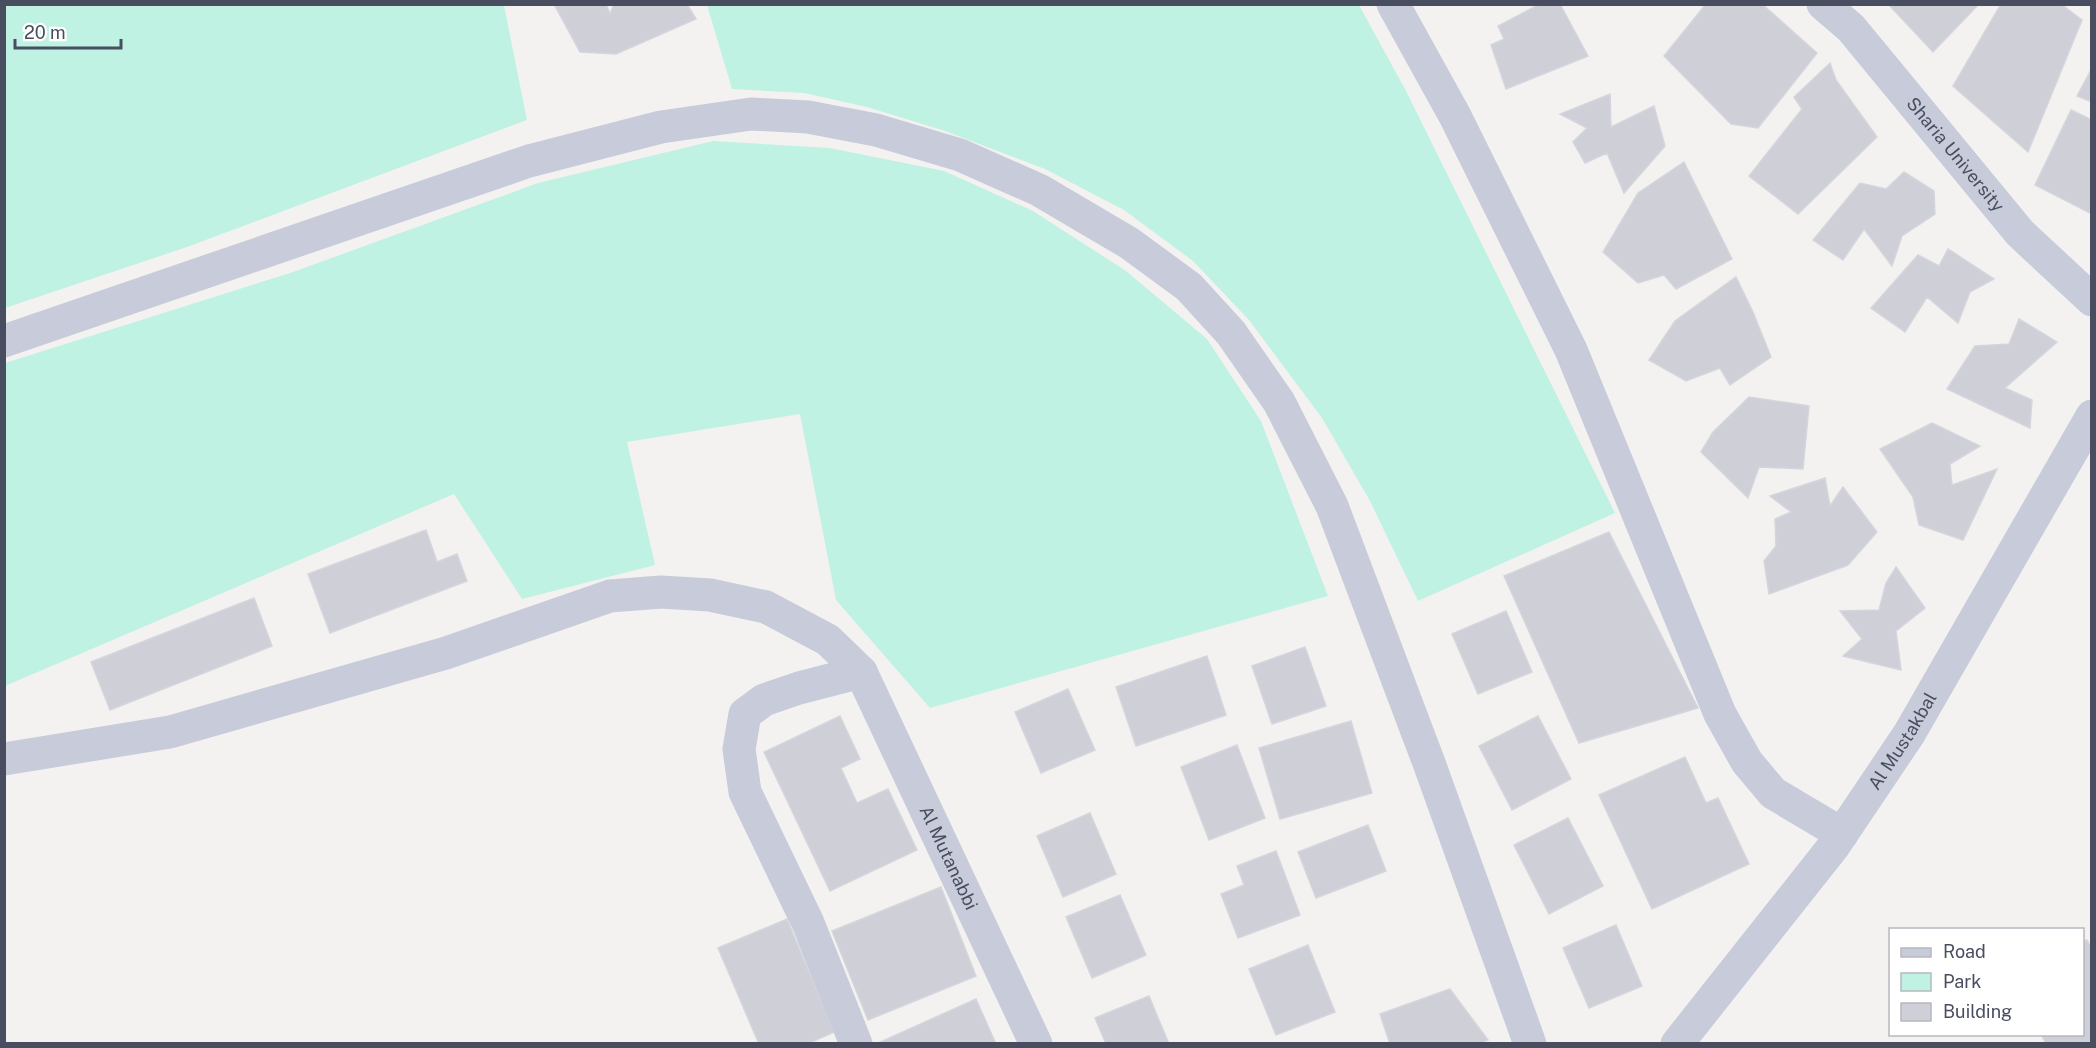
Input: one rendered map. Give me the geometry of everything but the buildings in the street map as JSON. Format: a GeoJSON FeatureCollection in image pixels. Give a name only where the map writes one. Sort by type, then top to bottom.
{"type":"FeatureCollection","features":[{"type":"Feature","properties":{"kind":"street"},"geometry":{"type":"LineString","coordinates":[[1393,4],[1455,116],[1571,350],[1720,714],[1747,762],[1773,793],[1842,834]]}},
{"type":"Feature","properties":{"kind":"street","name":"Sharia University"},"geometry":{"type":"LineString","coordinates":[[1823,4],[1851,28],[2020,233],[2091,300]]}},
{"type":"Feature","properties":{"kind":"street"},"geometry":{"type":"LineString","coordinates":[[4,341],[529,161],[673,125],[751,114],[808,117],[876,130],[960,155],[1039,190],[1129,243],[1189,287],[1231,333],[1279,402],[1336,517],[1430,763],[1530,1044]]}},
{"type":"Feature","properties":{"kind":"street","name":"Al Mustakbal"},"geometry":{"type":"LineString","coordinates":[[1677,1044],[1842,834],[1909,734],[2091,416]]}},
{"type":"Feature","properties":{"kind":"street"},"geometry":{"type":"LineString","coordinates":[[4,759],[170,732],[446,653],[610,596],[662,592],[710,595],[766,607],[828,640],[861,672]]}},
{"type":"Feature","properties":{"kind":"street"},"geometry":{"type":"LineString","coordinates":[[856,1044],[808,923],[745,792],[739,749],[746,714],[764,700],[799,688],[861,672]]}},
{"type":"Feature","properties":{"kind":"street","name":"Al Mutanabbi"},"geometry":{"type":"LineString","coordinates":[[861,672],[1036,1044]]}},
{"type":"Feature","properties":{"kind":"green space"},"geometry":{"type":"Polygon","coordinates":[[[4,5],[504,5],[527,120],[187,247],[5,308],[4,5]]]}},
{"type":"Feature","properties":{"kind":"green space"},"geometry":{"type":"Polygon","coordinates":[[[707,5],[1359,5],[1406,91],[1615,513],[1418,601],[1370,501],[1322,418],[1249,320],[1193,261],[1124,210],[1045,169],[945,131],[867,107],[804,93],[732,89],[707,5]]]}},
{"type":"Feature","properties":{"kind":"green space"},"geometry":{"type":"Polygon","coordinates":[[[713,141],[830,148],[944,171],[1033,211],[1126,271],[1207,339],[1261,421],[1328,596],[930,708],[836,600],[800,414],[627,442],[655,565],[522,599],[454,494],[5,686],[5,363],[293,272],[538,183],[713,141]]]}}]}
